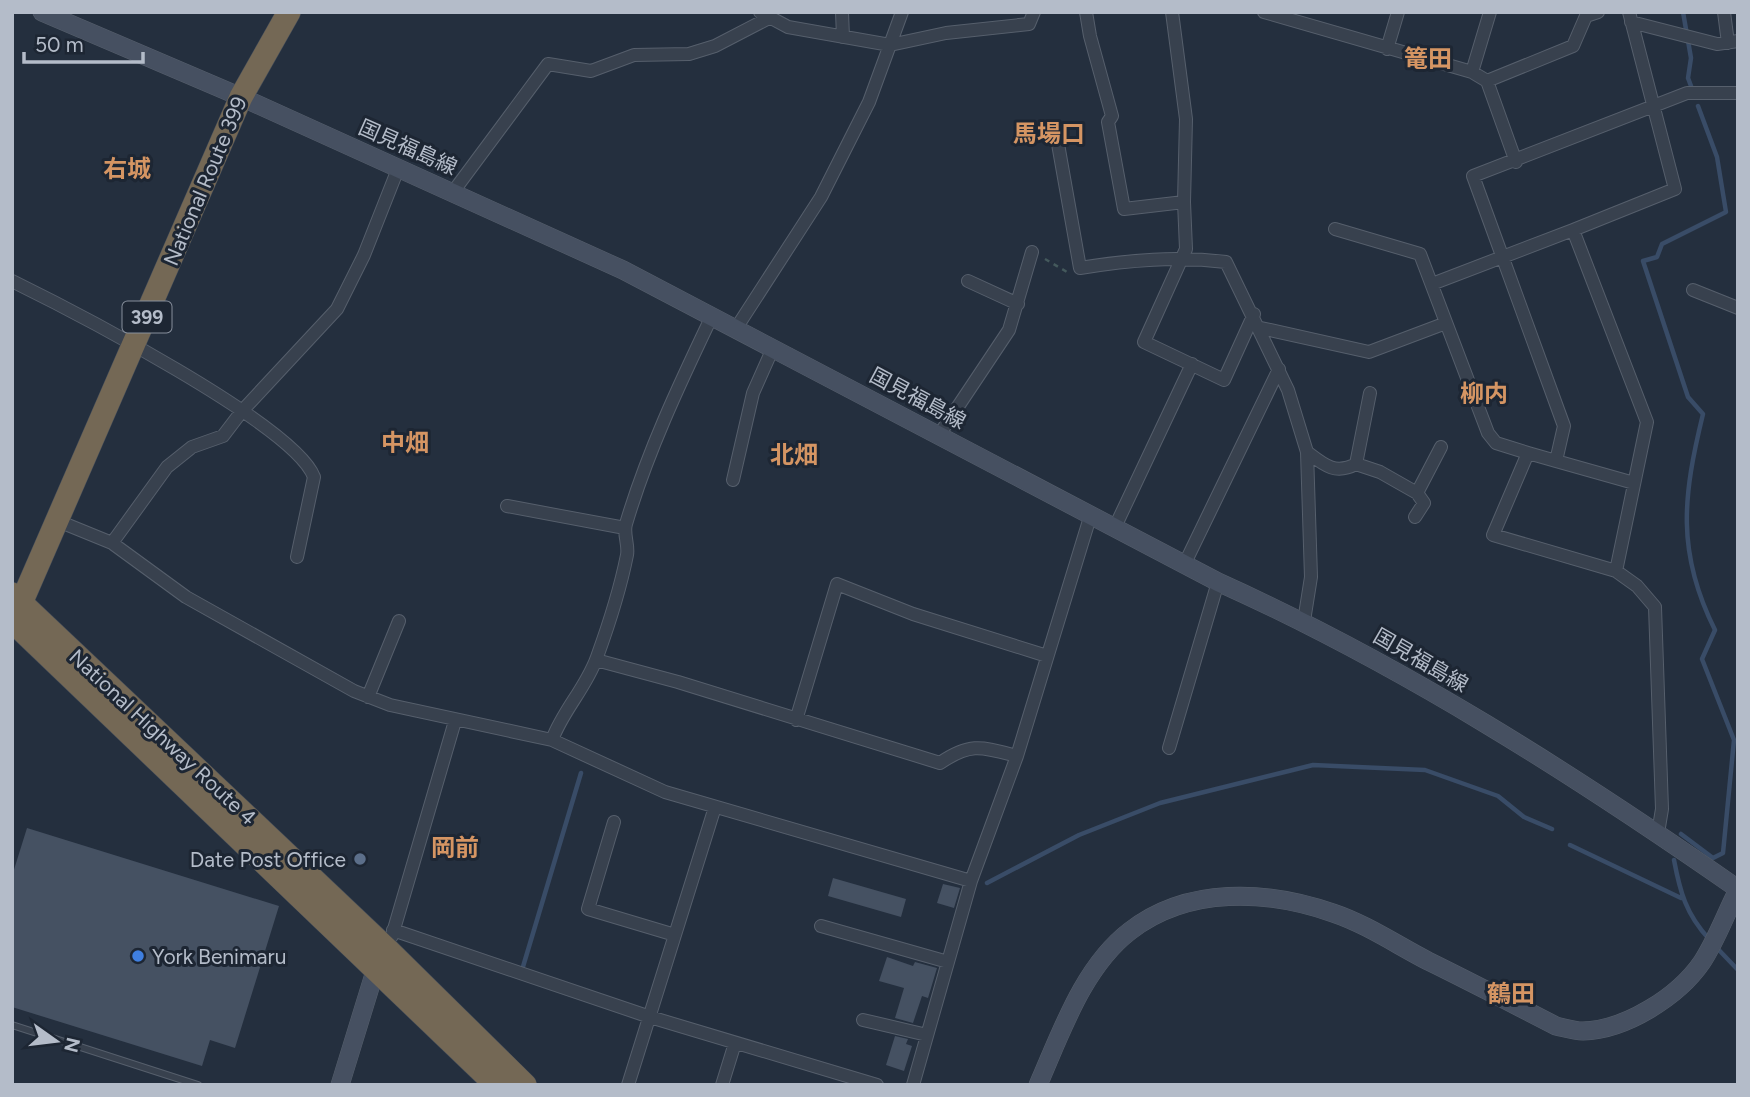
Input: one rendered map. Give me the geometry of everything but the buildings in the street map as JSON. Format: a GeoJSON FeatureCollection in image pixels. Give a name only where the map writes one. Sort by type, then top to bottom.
{"type":"FeatureCollection","features":[{"type":"Feature","properties":{"kind":"highway","name":"National Route 399"},"geometry":{"type":"LineString","coordinates":[[14,613],[58,521],[240,97],[289,12]]}},
{"type":"Feature","properties":{"kind":"highway","name":"National Highway Route 4"},"geometry":{"type":"LineString","coordinates":[[14,613],[386,949],[524,1085]]}},
{"type":"Feature","properties":{"kind":"highway","name":"National Highway Route 4"},"geometry":{"type":"LineString","coordinates":[[386,949],[496,1085]]}},
{"type":"Feature","properties":{"kind":"main road","name":"国見福島線"},"geometry":{"type":"LineString","coordinates":[[42,12],[240,97],[622,270],[1218,582],[1304,621],[1477,719],[1658,833],[1738,889]]}},
{"type":"Feature","properties":{"kind":"main road"},"geometry":{"type":"LineString","coordinates":[[1038,1085],[1075,1005],[1112,948],[1129,931],[1175,905],[1226,896],[1254,896],[1334,913],[1556,1026],[1580,1031],[1604,1028],[1630,1018],[1677,989],[1701,963],[1738,889]]}},
{"type":"Feature","properties":{"kind":"main road"},"geometry":{"type":"LineString","coordinates":[[340,1085],[386,949]]}},
{"type":"Feature","properties":{"kind":"street"},"geometry":{"type":"LineString","coordinates":[[842,12],[843,37]]}},
{"type":"Feature","properties":{"kind":"street"},"geometry":{"type":"LineString","coordinates":[[734,330],[821,197],[869,102],[902,12]]}},
{"type":"Feature","properties":{"kind":"street"},"geometry":{"type":"LineString","coordinates":[[453,192],[548,64],[591,71],[634,55],[689,54],[715,46],[765,15],[788,27],[890,45],[946,33],[1029,24],[1034,12]]}},
{"type":"Feature","properties":{"kind":"street"},"geometry":{"type":"LineString","coordinates":[[1086,12],[1112,116],[1108,122],[1125,209],[1184,202]]}},
{"type":"Feature","properties":{"kind":"street"},"geometry":{"type":"LineString","coordinates":[[1172,12],[1186,119],[1186,249],[1144,342],[1224,380],[1254,314]]}},
{"type":"Feature","properties":{"kind":"street"},"geometry":{"type":"LineString","coordinates":[[1264,12],[1472,72],[1487,81],[1516,162]]}},
{"type":"Feature","properties":{"kind":"street"},"geometry":{"type":"LineString","coordinates":[[1387,49],[1398,12]]}},
{"type":"Feature","properties":{"kind":"street"},"geometry":{"type":"LineString","coordinates":[[1472,72],[1490,12]]}},
{"type":"Feature","properties":{"kind":"street"},"geometry":{"type":"LineString","coordinates":[[1487,81],[1573,46],[1586,16],[1598,12]]}},
{"type":"Feature","properties":{"kind":"street"},"geometry":{"type":"LineString","coordinates":[[1630,17],[1717,44],[1733,42],[1724,12]]}},
{"type":"Feature","properties":{"kind":"street"},"geometry":{"type":"LineString","coordinates":[[1432,284],[1675,189],[1630,17]]}},
{"type":"Feature","properties":{"kind":"street"},"geometry":{"type":"LineString","coordinates":[[1556,461],[1564,426],[1474,176],[1516,162],[1687,93],[1738,93]]}},
{"type":"Feature","properties":{"kind":"street"},"geometry":{"type":"LineString","coordinates":[[1055,127],[1080,268],[1140,259],[1182,257],[1226,262],[1254,314],[1299,419],[1307,452],[1311,577],[1304,621]]}},
{"type":"Feature","properties":{"kind":"street"},"geometry":{"type":"LineString","coordinates":[[112,543],[167,467],[192,446],[223,436],[242,411],[337,309],[364,255],[398,169]]}},
{"type":"Feature","properties":{"kind":"street"},"geometry":{"type":"LineString","coordinates":[[1335,229],[1420,254],[1488,433],[1496,443],[1634,484]]}},
{"type":"Feature","properties":{"kind":"street"},"geometry":{"type":"LineString","coordinates":[[1573,230],[1647,422],[1616,571]]}},
{"type":"Feature","properties":{"kind":"street"},"geometry":{"type":"LineString","coordinates":[[939,435],[1009,330],[1032,252]]}},
{"type":"Feature","properties":{"kind":"street"},"geometry":{"type":"LineString","coordinates":[[12,281],[135,345],[242,411],[290,447],[311,469],[314,477],[297,557]]}},
{"type":"Feature","properties":{"kind":"street"},"geometry":{"type":"LineString","coordinates":[[968,281],[1018,304]]}},
{"type":"Feature","properties":{"kind":"street"},"geometry":{"type":"LineString","coordinates":[[1693,290],[1738,308]]}},
{"type":"Feature","properties":{"kind":"street"},"geometry":{"type":"LineString","coordinates":[[552,740],[562,714],[581,690],[596,660],[616,602],[628,551],[625,528],[658,434],[710,318]]}},
{"type":"Feature","properties":{"kind":"street"},"geometry":{"type":"LineString","coordinates":[[1261,328],[1369,352],[1446,323]]}},
{"type":"Feature","properties":{"kind":"street"},"geometry":{"type":"LineString","coordinates":[[733,480],[753,393],[773,348]]}},
{"type":"Feature","properties":{"kind":"street"},"geometry":{"type":"LineString","coordinates":[[1115,527],[1192,365]]}},
{"type":"Feature","properties":{"kind":"street"},"geometry":{"type":"LineString","coordinates":[[1185,563],[1279,369]]}},
{"type":"Feature","properties":{"kind":"street"},"geometry":{"type":"LineString","coordinates":[[1307,452],[1327,468],[1344,471],[1356,464],[1370,393]]}},
{"type":"Feature","properties":{"kind":"street"},"geometry":{"type":"LineString","coordinates":[[1417,493],[1441,447]]}},
{"type":"Feature","properties":{"kind":"street"},"geometry":{"type":"LineString","coordinates":[[1528,453],[1493,535],[1616,571],[1637,586],[1655,607],[1662,809],[1658,833]]}},
{"type":"Feature","properties":{"kind":"street"},"geometry":{"type":"LineString","coordinates":[[1356,464],[1380,472],[1417,493],[1424,503],[1415,517]]}},
{"type":"Feature","properties":{"kind":"street"},"geometry":{"type":"LineString","coordinates":[[507,506],[625,528]]}},
{"type":"Feature","properties":{"kind":"street"},"geometry":{"type":"LineString","coordinates":[[913,1085],[971,881],[1017,757],[1091,514]]}},
{"type":"Feature","properties":{"kind":"street"},"geometry":{"type":"LineString","coordinates":[[58,521],[112,543],[186,597],[368,697],[455,721],[552,740],[665,792],[971,881]]}},
{"type":"Feature","properties":{"kind":"street"},"geometry":{"type":"LineString","coordinates":[[1169,748],[1218,582]]}},
{"type":"Feature","properties":{"kind":"street"},"geometry":{"type":"LineString","coordinates":[[796,720],[837,584],[913,614],[1047,656]]}},
{"type":"Feature","properties":{"kind":"street"},"geometry":{"type":"LineString","coordinates":[[368,697],[399,621]]}},
{"type":"Feature","properties":{"kind":"street"},"geometry":{"type":"LineString","coordinates":[[596,660],[678,682],[940,763],[957,752],[977,746],[1017,757]]}},
{"type":"Feature","properties":{"kind":"street"},"geometry":{"type":"LineString","coordinates":[[455,721],[386,949],[652,1015],[877,1085]]}},
{"type":"Feature","properties":{"kind":"street"},"geometry":{"type":"LineString","coordinates":[[628,1085],[715,807]]}},
{"type":"Feature","properties":{"kind":"street"},"geometry":{"type":"LineString","coordinates":[[614,822],[588,909],[675,935]]}},
{"type":"Feature","properties":{"kind":"street"},"geometry":{"type":"LineString","coordinates":[[821,926],[948,962]]}},
{"type":"Feature","properties":{"kind":"street"},"geometry":{"type":"LineString","coordinates":[[863,1020],[927,1035]]}},
{"type":"Feature","properties":{"kind":"street"},"geometry":{"type":"LineString","coordinates":[[722,1085],[735,1043]]}},
{"type":"Feature","properties":{"kind":"lane"},"geometry":{"type":"LineString","coordinates":[[12,1025],[198,1085]]}},
{"type":"Feature","properties":{"kind":"path"},"geometry":{"type":"LineString","coordinates":[[1032,252],[1067,272],[1080,268]]}},
{"type":"Feature","properties":{"kind":"waterway"},"geometry":{"type":"LineString","coordinates":[[1683,12],[1691,58],[1688,78],[1691,86]]}},
{"type":"Feature","properties":{"kind":"waterway"},"geometry":{"type":"LineString","coordinates":[[1681,834],[1713,858],[1723,853],[1734,740],[1702,659],[1715,630],[1702,602],[1689,549],[1688,498],[1703,414],[1688,397],[1643,261],[1657,257],[1662,244],[1726,212],[1717,157],[1698,106]]}},
{"type":"Feature","properties":{"kind":"waterway"},"geometry":{"type":"LineString","coordinates":[[987,883],[1079,835],[1160,803],[1313,765],[1425,770],[1498,796],[1524,817],[1552,829]]}},
{"type":"Feature","properties":{"kind":"waterway"},"geometry":{"type":"LineString","coordinates":[[522,970],[581,773]]}},
{"type":"Feature","properties":{"kind":"waterway"},"geometry":{"type":"LineString","coordinates":[[1570,845],[1681,898]]}},
{"type":"Feature","properties":{"kind":"waterway"},"geometry":{"type":"LineString","coordinates":[[1674,860],[1685,902],[1709,939]]}},
{"type":"Feature","properties":{"kind":"waterway"},"geometry":{"type":"LineString","coordinates":[[1717,948],[1738,970]]}},
{"type":"Feature","properties":{"kind":"place","name":"Date Post Office"},"geometry":{"type":"Point","coordinates":[360,859]}},
{"type":"Feature","properties":{"kind":"place","name":"York Benimaru"},"geometry":{"type":"Point","coordinates":[138,956]}},
{"type":"Feature","properties":{"kind":"district","name":"篭田"},"geometry":{"type":"Point","coordinates":[1428,58]}},
{"type":"Feature","properties":{"kind":"district","name":"馬場口"},"geometry":{"type":"Point","coordinates":[1049,133]}},
{"type":"Feature","properties":{"kind":"district","name":"右城"},"geometry":{"type":"Point","coordinates":[127,168]}},
{"type":"Feature","properties":{"kind":"district","name":"柳内"},"geometry":{"type":"Point","coordinates":[1484,393]}},
{"type":"Feature","properties":{"kind":"district","name":"中畑"},"geometry":{"type":"Point","coordinates":[405,442]}},
{"type":"Feature","properties":{"kind":"district","name":"北畑"},"geometry":{"type":"Point","coordinates":[794,454]}},
{"type":"Feature","properties":{"kind":"district","name":"岡前"},"geometry":{"type":"Point","coordinates":[455,847]}},
{"type":"Feature","properties":{"kind":"district","name":"鶴田"},"geometry":{"type":"Point","coordinates":[1511,993]}}]}
